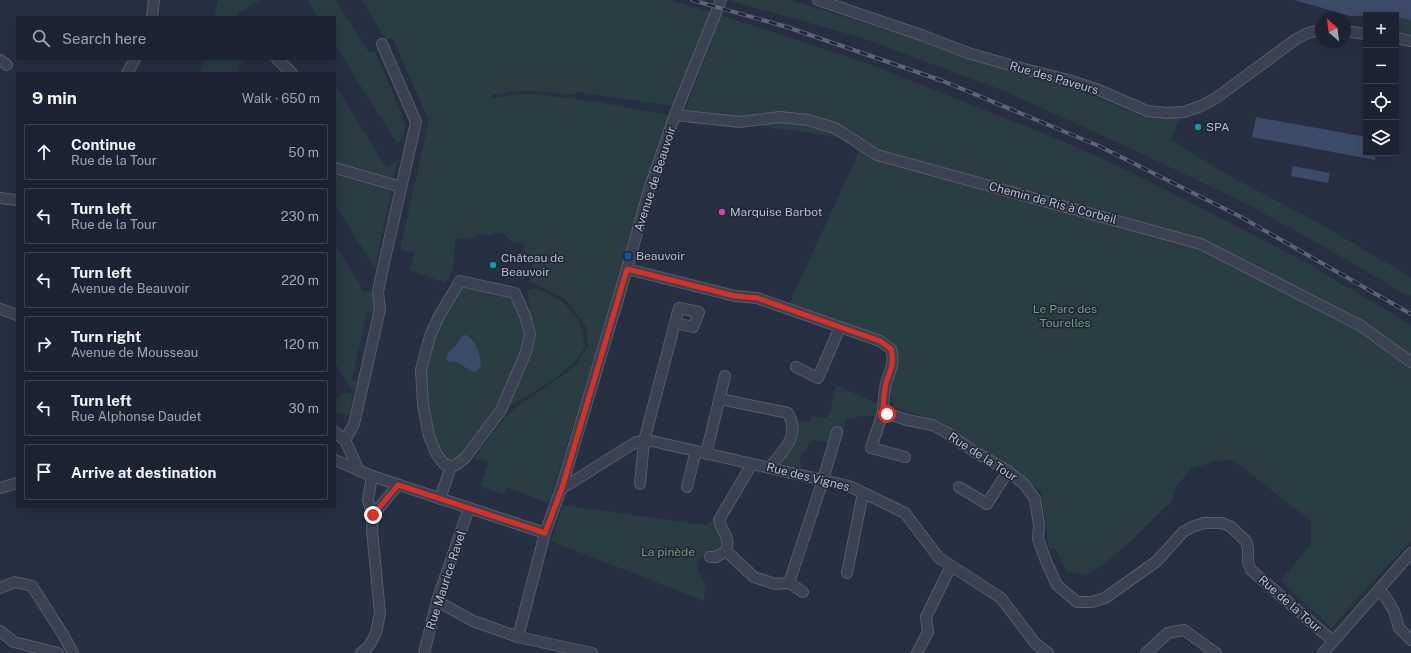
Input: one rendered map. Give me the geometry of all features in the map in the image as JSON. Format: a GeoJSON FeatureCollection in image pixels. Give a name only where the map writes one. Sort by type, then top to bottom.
{"type":"FeatureCollection","features":[{"type":"Feature","properties":{"kind":"street"},"geometry":{"type":"LineString","coordinates":[[152,16],[154,0]]}},
{"type":"Feature","properties":{"kind":"street","name":"Avenue de Beauvoir"},"geometry":{"type":"LineString","coordinates":[[518,637],[545,533],[562,488],[648,193],[675,115],[721,0]]}},
{"type":"Feature","properties":{"kind":"street","name":"Rue des Paveurs"},"geometry":{"type":"LineString","coordinates":[[818,0],[924,36],[968,53],[1099,90],[1147,111],[1166,113],[1184,112],[1201,106],[1216,98],[1296,39],[1315,31]]}},
{"type":"Feature","properties":{"kind":"street"},"geometry":{"type":"LineString","coordinates":[[1351,32],[1363,34]]}},
{"type":"Feature","properties":{"kind":"street"},"geometry":{"type":"LineString","coordinates":[[1399,38],[1411,40]]}},
{"type":"Feature","properties":{"kind":"street"},"geometry":{"type":"LineString","coordinates":[[345,440],[354,424],[380,309],[378,292],[416,122],[382,44]]}},
{"type":"Feature","properties":{"kind":"street"},"geometry":{"type":"LineString","coordinates":[[131,72],[135,60]]}},
{"type":"Feature","properties":{"kind":"street"},"geometry":{"type":"LineString","coordinates":[[278,60],[291,72]]}},
{"type":"Feature","properties":{"kind":"street","name":"Chemin de Ris à Corbeil"},"geometry":{"type":"LineString","coordinates":[[675,115],[740,122],[780,117],[808,120],[835,128],[877,155],[1201,244],[1361,326],[1411,362]]}},
{"type":"Feature","properties":{"kind":"street"},"geometry":{"type":"LineString","coordinates":[[336,168],[401,187]]}},
{"type":"Feature","properties":{"kind":"street"},"geometry":{"type":"LineString","coordinates":[[0,198],[16,200]]}},
{"type":"Feature","properties":{"kind":"street"},"geometry":{"type":"LineString","coordinates":[[627,269],[735,296],[757,298],[880,341],[891,349],[893,356],[892,368],[886,383],[883,400],[883,412],[871,448],[905,457]]}},
{"type":"Feature","properties":{"kind":"street"},"geometry":{"type":"LineString","coordinates":[[440,499],[451,466],[465,458],[501,410],[526,352],[530,334],[525,316],[515,293],[460,281],[439,316],[430,336],[422,370],[423,405],[429,436],[436,453],[444,464],[451,466]]}},
{"type":"Feature","properties":{"kind":"street"},"geometry":{"type":"LineString","coordinates":[[0,310],[16,315]]}},
{"type":"Feature","properties":{"kind":"street"},"geometry":{"type":"LineString","coordinates":[[640,484],[644,441],[675,323]]}},
{"type":"Feature","properties":{"kind":"street"},"geometry":{"type":"LineString","coordinates":[[796,367],[818,378],[840,327]]}},
{"type":"Feature","properties":{"kind":"street"},"geometry":{"type":"LineString","coordinates":[[688,487],[720,399],[725,376]]}},
{"type":"Feature","properties":{"kind":"street"},"geometry":{"type":"LineString","coordinates":[[720,399],[788,413],[792,421],[793,432],[788,443],[769,468]]}},
{"type":"Feature","properties":{"kind":"street","name":"Rue de la Tour"},"geometry":{"type":"LineString","coordinates":[[883,412],[907,420],[932,425],[944,431],[975,452],[1008,471],[1025,484],[1035,499],[1039,525],[1038,539],[1046,561],[1057,585],[1077,602],[1092,602],[1105,598],[1158,561],[1183,532],[1192,527],[1204,523],[1222,523],[1231,527],[1246,541],[1248,548],[1248,562],[1251,570],[1333,641]]}},
{"type":"Feature","properties":{"kind":"street"},"geometry":{"type":"LineString","coordinates":[[789,583],[837,432]]}},
{"type":"Feature","properties":{"kind":"street"},"geometry":{"type":"LineString","coordinates":[[336,433],[345,440],[360,471]]}},
{"type":"Feature","properties":{"kind":"street","name":"Rue des Vignes"},"geometry":{"type":"LineString","coordinates":[[562,488],[636,442],[644,441],[652,441],[849,486],[905,513],[939,558],[1001,598],[1035,643],[1048,653]]}},
{"type":"Feature","properties":{"kind":"street"},"geometry":{"type":"LineString","coordinates":[[336,460],[372,476],[545,533]]}},
{"type":"Feature","properties":{"kind":"street"},"geometry":{"type":"LineString","coordinates":[[710,557],[716,557],[726,552],[728,546],[727,536],[719,520],[752,464]]}},
{"type":"Feature","properties":{"kind":"street"},"geometry":{"type":"LineString","coordinates":[[959,487],[987,504],[1008,471]]}},
{"type":"Feature","properties":{"kind":"street"},"geometry":{"type":"LineString","coordinates":[[361,653],[369,646],[376,632],[380,613],[372,530],[373,515],[368,500],[372,476]]}},
{"type":"Feature","properties":{"kind":"street"},"geometry":{"type":"LineString","coordinates":[[0,488],[16,483]]}},
{"type":"Feature","properties":{"kind":"street"},"geometry":{"type":"LineString","coordinates":[[373,515],[398,485]]}},
{"type":"Feature","properties":{"kind":"street"},"geometry":{"type":"LineString","coordinates":[[847,573],[863,493]]}},
{"type":"Feature","properties":{"kind":"street","name":"Rue Maurice Ravel"},"geometry":{"type":"LineString","coordinates":[[424,653],[437,601],[469,508]]}},
{"type":"Feature","properties":{"kind":"street"},"geometry":{"type":"LineString","coordinates":[[726,552],[754,577],[775,584],[789,583],[803,592]]}},
{"type":"Feature","properties":{"kind":"street"},"geometry":{"type":"LineString","coordinates":[[1323,653],[1411,553]]}},
{"type":"Feature","properties":{"kind":"street"},"geometry":{"type":"LineString","coordinates":[[917,653],[928,632],[926,617],[951,566]]}},
{"type":"Feature","properties":{"kind":"street"},"geometry":{"type":"LineString","coordinates":[[0,588],[15,582],[32,586],[73,653]]}},
{"type":"Feature","properties":{"kind":"street"},"geometry":{"type":"LineString","coordinates":[[1378,591],[1386,596],[1399,628],[1411,640]]}},
{"type":"Feature","properties":{"kind":"street"},"geometry":{"type":"LineString","coordinates":[[437,601],[473,620],[518,637],[592,653]]}},
{"type":"Feature","properties":{"kind":"street"},"geometry":{"type":"LineString","coordinates":[[1146,653],[1168,633],[1184,630],[1216,653]]}},
{"type":"Feature","properties":{"kind":"street"},"geometry":{"type":"LineString","coordinates":[[0,631],[14,642],[39,651],[58,653]]}},
{"type":"Feature","properties":{"kind":"green space"},"geometry":{"type":"Polygon","coordinates":[[[218,0],[260,0],[237,14],[238,16],[214,16],[218,0]]]}},
{"type":"Feature","properties":{"kind":"green space"},"geometry":{"type":"Polygon","coordinates":[[[307,0],[336,0],[368,51],[375,52],[406,127],[400,141],[397,143],[336,47],[336,16],[317,16],[307,0]]]}},
{"type":"Feature","properties":{"kind":"green space"},"geometry":{"type":"Polygon","coordinates":[[[362,0],[670,0],[711,12],[672,106],[577,92],[575,95],[533,91],[492,95],[492,98],[518,94],[535,94],[592,101],[669,115],[549,503],[507,488],[504,495],[481,486],[488,462],[474,458],[506,415],[575,366],[588,346],[586,327],[565,299],[529,281],[535,257],[523,251],[525,244],[510,241],[506,236],[500,233],[495,233],[488,236],[479,234],[477,236],[455,240],[453,268],[445,283],[410,270],[414,253],[400,249],[429,121],[392,37],[386,40],[362,0]]]}},
{"type":"Feature","properties":{"kind":"green space"},"geometry":{"type":"Polygon","coordinates":[[[728,0],[791,0],[982,62],[1083,91],[1140,116],[1156,119],[1180,118],[1171,140],[1231,177],[1308,217],[1411,277],[1411,295],[1408,296],[1316,242],[1244,203],[1147,156],[1002,90],[859,37],[728,0]]]}},
{"type":"Feature","properties":{"kind":"green space","name":"Le Parc des Tourelles"},"geometry":{"type":"Polygon","coordinates":[[[721,15],[869,64],[1070,144],[1129,171],[1304,261],[1411,325],[1411,541],[1339,619],[1332,629],[1281,581],[1311,543],[1311,521],[1233,460],[1217,461],[1192,468],[1176,487],[1172,501],[1129,543],[1103,565],[1088,574],[1067,572],[1055,548],[1049,550],[1041,491],[939,421],[894,407],[889,387],[897,352],[788,306],[864,141],[767,127],[737,118],[684,114],[721,15]]]}},
{"type":"Feature","properties":{"kind":"green space"},"geometry":{"type":"Polygon","coordinates":[[[1399,18],[1411,20],[1411,38],[1399,35],[1399,18]]]}},
{"type":"Feature","properties":{"kind":"green space"},"geometry":{"type":"Polygon","coordinates":[[[204,60],[247,60],[239,66],[238,72],[200,72],[204,60]]]}},
{"type":"Feature","properties":{"kind":"green space"},"geometry":{"type":"Polygon","coordinates":[[[336,87],[386,167],[398,160],[391,184],[336,168],[336,87]]]}},
{"type":"Feature","properties":{"kind":"green space"},"geometry":{"type":"Polygon","coordinates":[[[336,175],[391,191],[375,268],[336,207],[336,175]]]}},
{"type":"Feature","properties":{"kind":"green space"},"geometry":{"type":"Polygon","coordinates":[[[336,247],[360,284],[362,291],[378,292],[374,313],[367,312],[352,380],[357,382],[353,392],[336,365],[336,247]]]}},
{"type":"Feature","properties":{"kind":"green space"},"geometry":{"type":"Polygon","coordinates":[[[464,287],[513,298],[525,316],[526,352],[481,438],[451,466],[436,453],[421,370],[452,295],[464,287]]]}},
{"type":"Feature","properties":{"kind":"green space"},"geometry":{"type":"Polygon","coordinates":[[[535,288],[561,300],[579,320],[585,347],[580,356],[563,372],[536,391],[511,405],[508,404],[528,361],[534,339],[527,290],[535,288]]]}},
{"type":"Feature","properties":{"kind":"green space"},"geometry":{"type":"Polygon","coordinates":[[[836,385],[883,405],[881,418],[863,416],[845,420],[843,434],[837,432],[831,435],[828,443],[815,440],[810,442],[799,460],[801,467],[800,469],[782,463],[778,456],[793,421],[810,422],[812,416],[826,418],[831,409],[836,385]]]}},
{"type":"Feature","properties":{"kind":"green space"},"geometry":{"type":"Polygon","coordinates":[[[353,392],[350,414],[346,416],[336,412],[336,399],[345,393],[353,392]]]}},
{"type":"Feature","properties":{"kind":"green space","name":"La pinède"},"geometry":{"type":"Polygon","coordinates":[[[563,505],[704,525],[714,519],[723,533],[725,547],[710,557],[699,559],[697,568],[705,584],[704,601],[551,541],[563,505]]]}},
{"type":"Feature","properties":{"kind":"water"},"geometry":{"type":"Polygon","coordinates":[[[1294,0],[1411,0],[1411,20],[1399,18],[1399,12],[1363,12],[1363,16],[1351,16],[1351,12],[1336,12],[1294,0]]]}},
{"type":"Feature","properties":{"kind":"water"},"geometry":{"type":"Polygon","coordinates":[[[1256,117],[1363,136],[1363,156],[1376,156],[1375,160],[1252,137],[1256,117]]]}},
{"type":"Feature","properties":{"kind":"water"},"geometry":{"type":"Polygon","coordinates":[[[1293,166],[1330,173],[1328,183],[1291,176],[1293,166]]]}},
{"type":"Feature","properties":{"kind":"water"},"geometry":{"type":"Polygon","coordinates":[[[466,335],[473,341],[480,357],[481,366],[475,372],[457,362],[449,362],[446,359],[448,353],[455,347],[462,336],[466,335]]]}},
{"type":"Feature","properties":{"kind":"railway"},"geometry":{"type":"LineString","coordinates":[[692,0],[787,27],[943,81],[1099,146],[1241,217],[1411,314]]}},
{"type":"Feature","properties":{"kind":"place","name":"SPA"},"geometry":{"type":"Point","coordinates":[1198,127]}},
{"type":"Feature","properties":{"kind":"place","name":"Marquise Barbot"},"geometry":{"type":"Point","coordinates":[722,212]}},
{"type":"Feature","properties":{"kind":"place","name":"Beauvoir"},"geometry":{"type":"Point","coordinates":[628,256]}},
{"type":"Feature","properties":{"kind":"place","name":"Château de Beauvoir"},"geometry":{"type":"Point","coordinates":[493,265]}},
{"type":"Feature","properties":{"kind":"route"},"geometry":{"type":"LineString","coordinates":[[373,515],[398,485],[545,533],[562,488],[627,269],[735,296],[757,298],[880,341],[891,349],[893,356],[892,368],[886,383],[883,400],[883,412],[887,414]]}}]}
